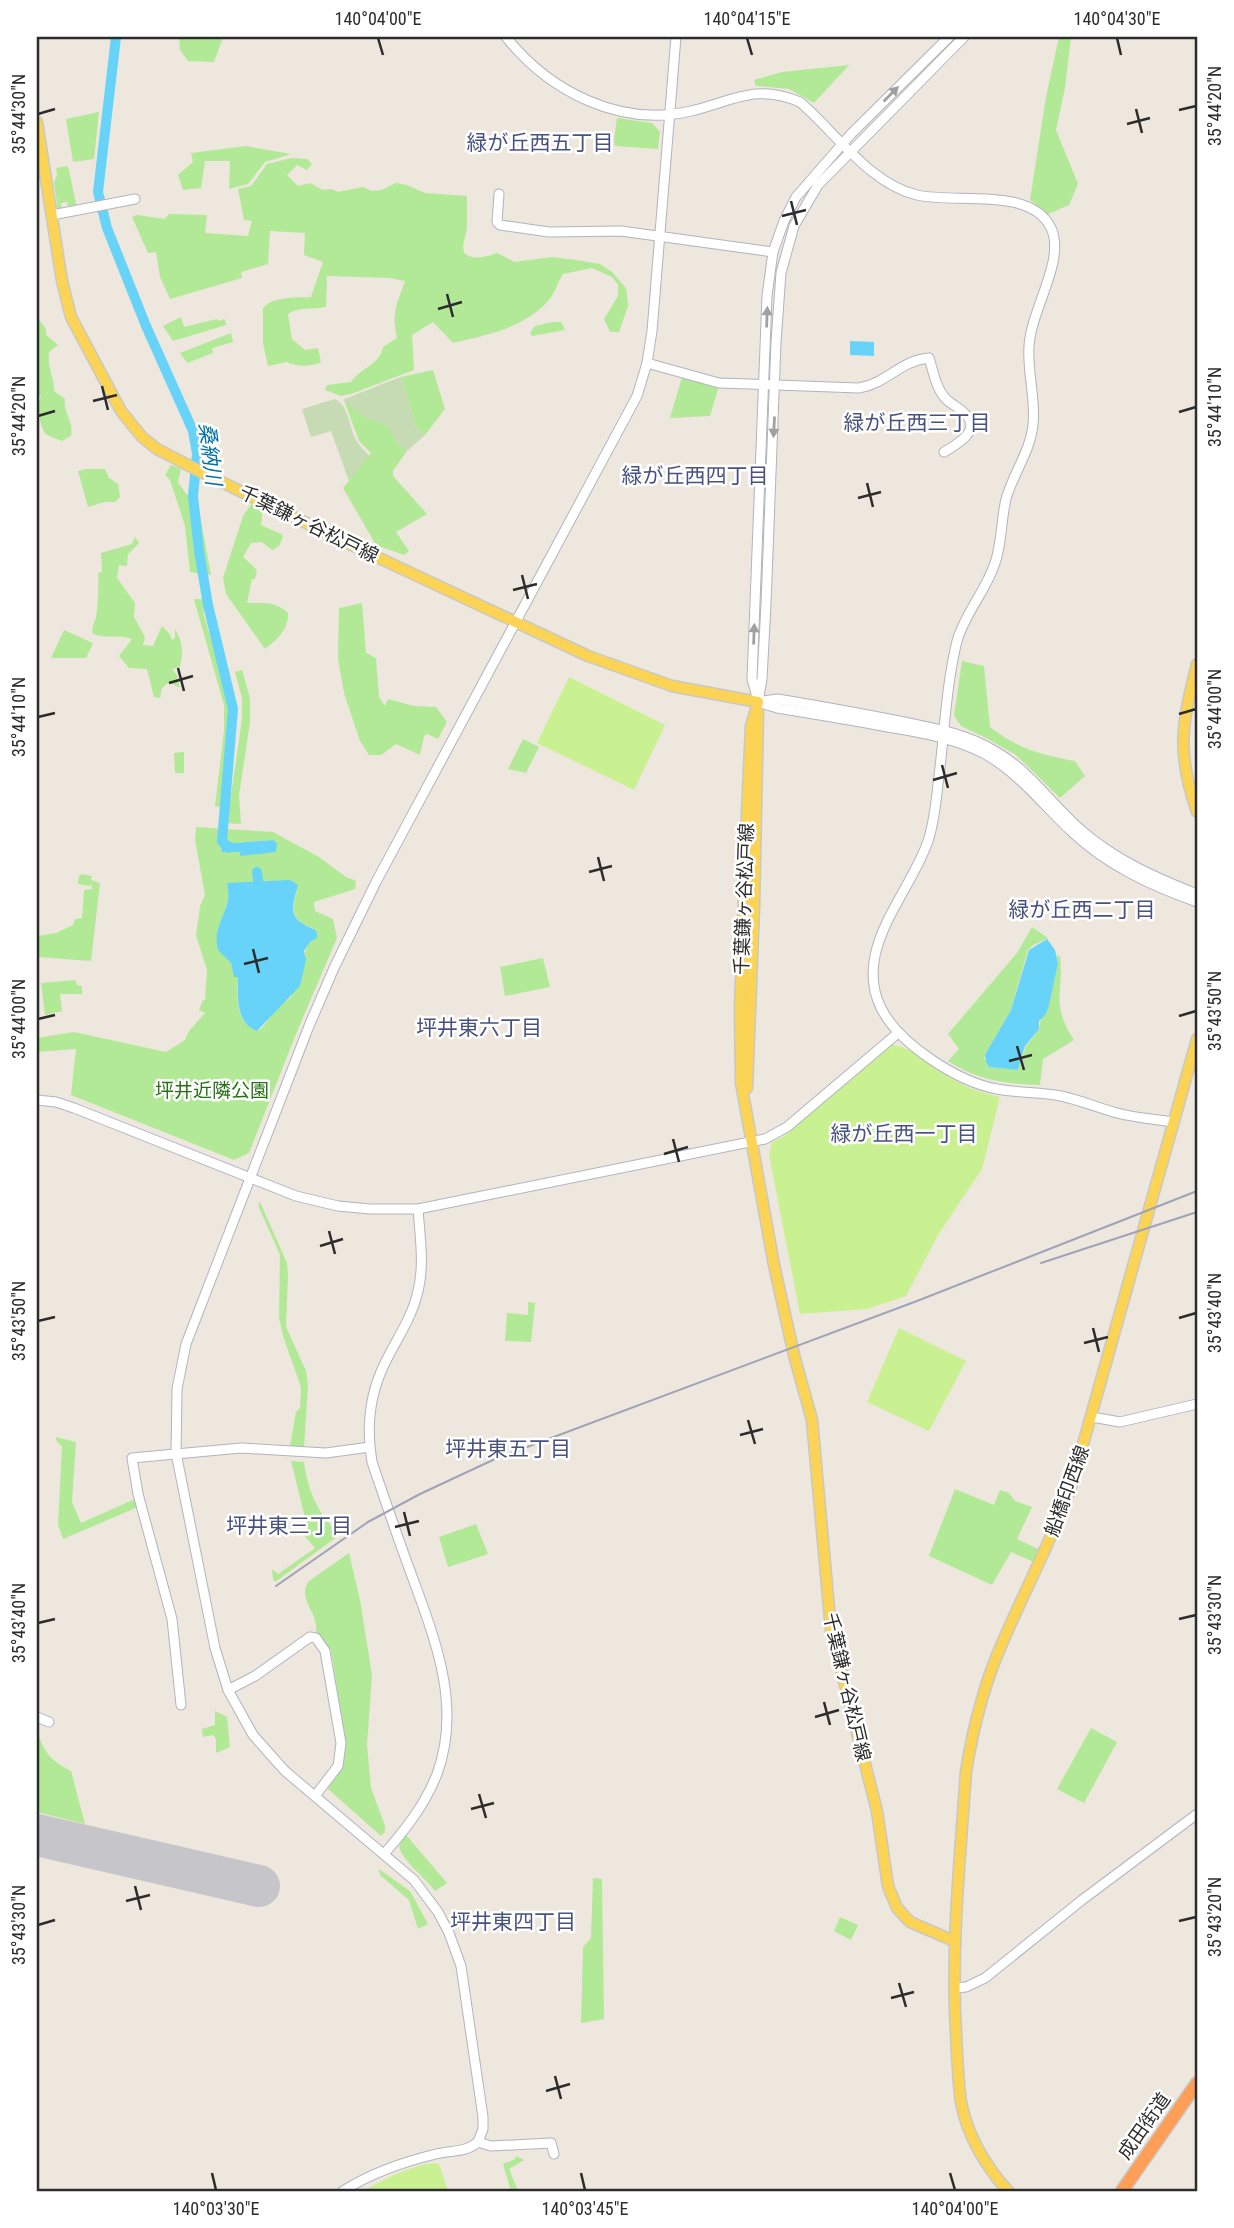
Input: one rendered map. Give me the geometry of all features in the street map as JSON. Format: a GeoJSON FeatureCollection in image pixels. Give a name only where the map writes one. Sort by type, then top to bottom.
{"type":"FeatureCollection","features":[{"type":"Feature","properties":{"kind":"highway","name":"成田街道"},"geometry":{"type":"LineString","coordinates":[[1122,2191],[1197,2083]]}},
{"type":"Feature","properties":{"kind":"main road","name":"千葉鎌ヶ谷松戸線"},"geometry":{"type":"LineString","coordinates":[[37,122],[66,302],[78,334],[121,411],[138,433],[157,449],[588,656],[660,683],[758,702],[751,726],[740,1007],[741,1083],[774,1265],[794,1355],[813,1420],[831,1630],[877,1811],[888,1886],[897,1908],[910,1922],[954,1941]]}},
{"type":"Feature","properties":{"kind":"main road"},"geometry":{"type":"LineString","coordinates":[[1197,664],[1184,725],[1182,753],[1197,812]]}},
{"type":"Feature","properties":{"kind":"main road","name":"船橋印西線"},"geometry":{"type":"LineString","coordinates":[[954,1941],[970,1745],[997,1654],[1061,1516],[1092,1417],[1197,1039]]}},
{"type":"Feature","properties":{"kind":"main road"},"geometry":{"type":"LineString","coordinates":[[954,1941],[961,2103],[982,2156],[1008,2191]]}},
{"type":"Feature","properties":{"kind":"street"},"geometry":{"type":"LineString","coordinates":[[506,37],[532,65],[569,92],[633,114],[670,114],[718,105],[752,93],[774,92],[800,102],[885,182],[898,189],[919,196],[1026,205],[1042,215],[1049,224],[1055,240],[1055,258],[1033,318],[1029,347],[1034,414],[1032,433],[1007,495],[994,566],[958,640],[934,821],[927,844],[881,935],[875,954],[874,986],[880,1006],[898,1032],[958,1075],[994,1088],[1060,1096],[1119,1114],[1174,1122]]}},
{"type":"Feature","properties":{"kind":"street"},"geometry":{"type":"LineString","coordinates":[[343,2191],[369,2176],[401,2164],[467,2149],[478,2142],[483,2129],[483,2116],[464,1982],[444,1923],[414,1880],[285,1771],[258,1741],[228,1690],[215,1648],[176,1453],[177,1389],[186,1344],[250,1177],[314,1015],[370,894],[637,396],[647,363],[652,331],[676,37]]}},
{"type":"Feature","properties":{"kind":"street"},"geometry":{"type":"LineString","coordinates":[[770,386],[767,296],[773,252],[784,220],[796,197],[844,143],[949,37]]}},
{"type":"Feature","properties":{"kind":"street"},"geometry":{"type":"LineString","coordinates":[[964,37],[818,185],[800,213],[788,241],[780,272],[770,386],[752,679],[758,702],[777,708],[945,734],[981,743],[1014,763],[1068,818],[1104,848],[1152,876],[1197,894]]}},
{"type":"Feature","properties":{"kind":"street"},"geometry":{"type":"LineString","coordinates":[[499,194],[497,222],[500,225],[549,232],[621,231],[773,252]]}},
{"type":"Feature","properties":{"kind":"street"},"geometry":{"type":"LineString","coordinates":[[52,215],[135,199]]}},
{"type":"Feature","properties":{"kind":"street"},"geometry":{"type":"LineString","coordinates":[[647,363],[719,383],[869,387],[906,363],[929,358],[942,394],[969,417],[971,426],[963,441],[944,452]]}},
{"type":"Feature","properties":{"kind":"street"},"geometry":{"type":"LineString","coordinates":[[945,734],[987,755],[1010,772],[1028,786],[1074,835],[1123,870],[1197,902]]}},
{"type":"Feature","properties":{"kind":"street"},"geometry":{"type":"LineString","coordinates":[[37,1100],[75,1108],[296,1196],[338,1206],[418,1209],[765,1139],[787,1127],[898,1032]]}},
{"type":"Feature","properties":{"kind":"street"},"geometry":{"type":"LineString","coordinates":[[384,1854],[412,1820],[438,1772],[444,1745],[447,1696],[438,1648],[392,1521],[369,1447],[369,1413],[373,1393],[418,1294],[421,1249],[418,1209]]}},
{"type":"Feature","properties":{"kind":"street"},"geometry":{"type":"LineString","coordinates":[[1092,1417],[1120,1422],[1197,1404]]}},
{"type":"Feature","properties":{"kind":"street"},"geometry":{"type":"LineString","coordinates":[[181,1705],[172,1619],[138,1494],[132,1458],[240,1448],[314,1453],[369,1447]]}},
{"type":"Feature","properties":{"kind":"street"},"geometry":{"type":"LineString","coordinates":[[228,1690],[255,1676],[310,1637],[316,1638],[325,1651],[341,1743],[338,1766],[315,1796]]}},
{"type":"Feature","properties":{"kind":"street"},"geometry":{"type":"LineString","coordinates":[[37,1717],[49,1722]]}},
{"type":"Feature","properties":{"kind":"street"},"geometry":{"type":"LineString","coordinates":[[955,1988],[967,1987],[985,1978],[1082,1900],[1197,1814]]}},
{"type":"Feature","properties":{"kind":"street"},"geometry":{"type":"LineString","coordinates":[[478,2142],[491,2146],[551,2143],[554,2154]]}},
{"type":"Feature","properties":{"kind":"green space"},"geometry":{"type":"Polygon","coordinates":[[[179,37],[223,37],[214,62],[188,61],[180,50],[179,37]]]}},
{"type":"Feature","properties":{"kind":"green space"},"geometry":{"type":"Polygon","coordinates":[[[1059,37],[1071,37],[1065,88],[1056,130],[1078,184],[1069,205],[1048,214],[1030,200],[1046,97],[1059,37]]]}},
{"type":"Feature","properties":{"kind":"green space"},"geometry":{"type":"Polygon","coordinates":[[[849,65],[814,103],[789,89],[756,86],[754,80],[782,72],[849,65]]]}},
{"type":"Feature","properties":{"kind":"green space"},"geometry":{"type":"Polygon","coordinates":[[[99,112],[94,159],[73,162],[66,119],[99,112]]]}},
{"type":"Feature","properties":{"kind":"green space"},"geometry":{"type":"Polygon","coordinates":[[[617,118],[652,123],[660,132],[658,149],[615,146],[617,118]]]}},
{"type":"Feature","properties":{"kind":"green space"},"geometry":{"type":"Polygon","coordinates":[[[246,146],[291,154],[265,162],[248,184],[229,189],[230,161],[205,161],[201,188],[183,190],[178,175],[193,162],[191,153],[246,146]]]}},
{"type":"Feature","properties":{"kind":"green space"},"geometry":{"type":"Polygon","coordinates":[[[292,158],[307,159],[312,164],[307,170],[297,165],[287,175],[298,186],[310,183],[323,190],[338,192],[363,187],[372,191],[396,183],[425,193],[467,196],[467,229],[463,245],[464,253],[472,257],[497,253],[515,262],[552,257],[600,264],[612,272],[626,288],[628,306],[619,332],[610,332],[604,319],[618,296],[618,285],[612,277],[592,268],[563,274],[550,299],[527,319],[503,330],[453,343],[433,322],[412,335],[414,370],[341,396],[325,390],[327,385],[351,382],[378,358],[383,347],[397,338],[395,315],[405,281],[327,276],[326,307],[302,309],[288,314],[292,339],[305,350],[318,348],[321,362],[309,366],[287,362],[268,366],[263,343],[263,308],[273,301],[311,297],[323,262],[304,255],[305,233],[270,231],[268,264],[241,272],[242,278],[170,299],[160,277],[156,252],[148,253],[132,217],[137,215],[165,219],[169,214],[207,215],[205,233],[248,236],[252,221],[244,220],[238,189],[251,186],[267,164],[292,158]]]}},
{"type":"Feature","properties":{"kind":"green space"},"geometry":{"type":"Polygon","coordinates":[[[68,166],[77,208],[69,210],[67,202],[61,203],[62,211],[58,212],[54,182],[56,168],[68,166]]]}},
{"type":"Feature","properties":{"kind":"green space"},"geometry":{"type":"Polygon","coordinates":[[[37,317],[46,329],[46,335],[58,345],[49,352],[49,362],[54,391],[65,399],[72,431],[71,436],[62,441],[46,434],[40,421],[41,396],[37,395],[37,317]]]}},
{"type":"Feature","properties":{"kind":"green space"},"geometry":{"type":"Polygon","coordinates":[[[181,317],[184,327],[217,319],[225,319],[226,325],[173,341],[163,326],[181,317]]]}},
{"type":"Feature","properties":{"kind":"green space"},"geometry":{"type":"Polygon","coordinates":[[[561,322],[565,330],[532,336],[530,333],[535,326],[561,322]]]}},
{"type":"Feature","properties":{"kind":"green space"},"geometry":{"type":"Polygon","coordinates":[[[231,333],[233,342],[212,348],[213,353],[187,363],[180,353],[231,333]]]}},
{"type":"Feature","properties":{"kind":"green space"},"geometry":{"type":"Polygon","coordinates":[[[433,370],[445,409],[425,435],[416,427],[401,377],[433,370]]]}},
{"type":"Feature","properties":{"kind":"green space"},"geometry":{"type":"Polygon","coordinates":[[[401,377],[416,427],[425,435],[407,451],[396,442],[390,429],[381,422],[367,419],[343,400],[401,377]]]}},
{"type":"Feature","properties":{"kind":"green space"},"geometry":{"type":"Polygon","coordinates":[[[682,377],[717,386],[710,416],[670,418],[682,377]]]}},
{"type":"Feature","properties":{"kind":"green space"},"geometry":{"type":"Polygon","coordinates":[[[335,399],[347,413],[359,445],[369,456],[349,481],[331,431],[311,437],[302,409],[335,399]]]}},
{"type":"Feature","properties":{"kind":"green space"},"geometry":{"type":"Polygon","coordinates":[[[346,401],[367,419],[381,422],[390,429],[396,442],[407,451],[393,471],[393,476],[427,514],[396,532],[409,551],[404,555],[376,545],[343,488],[371,453],[359,441],[346,401]]]}},
{"type":"Feature","properties":{"kind":"green space"},"geometry":{"type":"Polygon","coordinates":[[[171,465],[181,469],[178,482],[186,494],[197,499],[211,575],[190,572],[185,526],[170,480],[165,475],[171,465]]]}},
{"type":"Feature","properties":{"kind":"green space"},"geometry":{"type":"Polygon","coordinates":[[[105,469],[109,478],[118,484],[120,497],[115,502],[88,507],[78,471],[105,469]]]}},
{"type":"Feature","properties":{"kind":"green space"},"geometry":{"type":"Polygon","coordinates":[[[252,503],[263,508],[261,525],[283,537],[279,546],[272,550],[262,542],[251,543],[243,557],[257,570],[255,579],[252,579],[247,603],[274,605],[288,613],[284,629],[265,649],[226,594],[223,578],[243,516],[252,503]]]}},
{"type":"Feature","properties":{"kind":"green space"},"geometry":{"type":"Polygon","coordinates":[[[135,537],[139,543],[128,554],[127,566],[119,565],[117,578],[135,603],[134,617],[145,637],[143,645],[153,646],[162,626],[172,640],[175,638],[175,629],[182,647],[180,667],[172,669],[177,675],[180,688],[169,682],[162,688],[160,698],[154,697],[147,669],[129,668],[119,656],[132,639],[93,634],[92,631],[97,608],[98,574],[102,571],[101,553],[132,544],[135,537]]]}},
{"type":"Feature","properties":{"kind":"green space"},"geometry":{"type":"Polygon","coordinates":[[[194,599],[203,599],[204,616],[231,705],[222,808],[215,806],[224,731],[224,705],[194,599]]]}},
{"type":"Feature","properties":{"kind":"green space"},"geometry":{"type":"Polygon","coordinates":[[[362,603],[366,653],[376,658],[379,697],[385,706],[388,699],[414,706],[436,707],[447,722],[438,739],[427,734],[424,736],[420,755],[396,744],[381,755],[369,755],[360,741],[344,693],[338,659],[339,608],[362,603]]]}},
{"type":"Feature","properties":{"kind":"green space"},"geometry":{"type":"Polygon","coordinates":[[[64,630],[93,643],[86,658],[51,658],[64,630]]]}},
{"type":"Feature","properties":{"kind":"green space"},"geometry":{"type":"Polygon","coordinates":[[[962,661],[984,666],[990,727],[1010,741],[1030,750],[1075,761],[1085,776],[1060,798],[1016,755],[961,726],[954,716],[962,661]]]}},
{"type":"Feature","properties":{"kind":"green space"},"geometry":{"type":"Polygon","coordinates":[[[242,670],[250,698],[250,722],[239,795],[241,824],[227,823],[242,719],[242,698],[235,672],[242,670]]]}},
{"type":"Feature","properties":{"kind":"green space"},"geometry":{"type":"Polygon","coordinates":[[[569,677],[665,725],[634,790],[537,743],[569,677]]]}},
{"type":"Feature","properties":{"kind":"green space"},"geometry":{"type":"Polygon","coordinates":[[[523,739],[539,747],[526,773],[508,769],[523,739]]]}},
{"type":"Feature","properties":{"kind":"green space"},"geometry":{"type":"Polygon","coordinates":[[[184,752],[184,773],[175,773],[174,753],[184,752]]]}},
{"type":"Feature","properties":{"kind":"green space","name":"坪井近隣公園"},"geometry":{"type":"Polygon","coordinates":[[[196,827],[273,832],[356,881],[355,889],[314,902],[315,911],[333,919],[337,938],[249,1153],[234,1160],[71,1095],[76,1049],[37,1052],[37,1038],[74,1032],[166,1052],[185,1040],[189,1031],[205,1013],[199,1010],[205,1000],[207,970],[196,935],[200,906],[205,895],[195,840],[196,827]],[[225,837],[231,851],[240,852],[240,856],[273,840],[230,843],[225,837]],[[298,885],[229,893],[225,915],[217,932],[231,963],[234,977],[238,977],[241,1015],[250,1027],[257,1031],[278,1007],[291,997],[313,928],[295,916],[298,885]]]}},
{"type":"Feature","properties":{"kind":"green space"},"geometry":{"type":"Polygon","coordinates":[[[82,874],[92,876],[91,880],[100,883],[91,961],[37,957],[37,936],[56,933],[73,925],[75,919],[82,918],[84,890],[92,889],[91,883],[90,886],[78,884],[82,874]]]}},
{"type":"Feature","properties":{"kind":"green space"},"geometry":{"type":"Polygon","coordinates":[[[1032,927],[1048,938],[1028,950],[1011,1010],[984,1058],[989,1067],[1018,1070],[1026,1046],[1039,1029],[1041,1018],[1046,1014],[1058,963],[1057,955],[1060,956],[1061,969],[1060,1007],[1074,1040],[1043,1059],[1040,1085],[1004,1082],[970,1073],[948,1061],[959,1049],[948,1034],[1017,953],[1032,927]]]}},
{"type":"Feature","properties":{"kind":"green space"},"geometry":{"type":"Polygon","coordinates":[[[543,958],[550,987],[505,996],[500,967],[543,958]]]}},
{"type":"Feature","properties":{"kind":"green space"},"geometry":{"type":"Polygon","coordinates":[[[75,980],[77,985],[82,986],[82,994],[60,994],[62,1011],[45,1015],[41,983],[75,980]]]}},
{"type":"Feature","properties":{"kind":"green space"},"geometry":{"type":"Polygon","coordinates":[[[892,1045],[913,1052],[964,1085],[1000,1097],[982,1169],[938,1235],[906,1296],[867,1309],[800,1314],[769,1155],[772,1142],[783,1137],[892,1045]]]}},
{"type":"Feature","properties":{"kind":"green space"},"geometry":{"type":"Polygon","coordinates":[[[260,1202],[287,1263],[286,1327],[306,1371],[308,1385],[304,1448],[290,1446],[296,1412],[300,1408],[301,1387],[279,1317],[280,1255],[258,1205],[260,1202]]]}},
{"type":"Feature","properties":{"kind":"green space"},"geometry":{"type":"Polygon","coordinates":[[[528,1302],[535,1303],[531,1342],[505,1341],[507,1313],[528,1315],[528,1302]]]}},
{"type":"Feature","properties":{"kind":"green space"},"geometry":{"type":"Polygon","coordinates":[[[899,1328],[966,1361],[929,1431],[867,1402],[899,1328]]]}},
{"type":"Feature","properties":{"kind":"green space"},"geometry":{"type":"Polygon","coordinates":[[[56,1437],[76,1442],[72,1502],[81,1523],[135,1499],[138,1507],[63,1539],[58,1525],[62,1447],[56,1437]]]}},
{"type":"Feature","properties":{"kind":"green space"},"geometry":{"type":"Polygon","coordinates":[[[291,1461],[304,1462],[308,1483],[317,1505],[338,1536],[275,1582],[272,1569],[278,1574],[315,1548],[303,1534],[308,1530],[291,1461]]]}},
{"type":"Feature","properties":{"kind":"green space"},"geometry":{"type":"Polygon","coordinates":[[[955,1489],[994,1505],[1000,1490],[1009,1493],[1015,1501],[1032,1507],[1017,1539],[1042,1551],[1036,1563],[1011,1552],[992,1585],[929,1556],[955,1489]]]}},
{"type":"Feature","properties":{"kind":"green space"},"geometry":{"type":"Polygon","coordinates":[[[476,1524],[488,1554],[448,1567],[439,1537],[476,1524]]]}},
{"type":"Feature","properties":{"kind":"green space"},"geometry":{"type":"Polygon","coordinates":[[[349,1553],[360,1600],[372,1675],[367,1745],[371,1788],[385,1826],[385,1832],[381,1836],[328,1789],[341,1769],[346,1743],[331,1650],[316,1632],[305,1594],[309,1581],[349,1553]]]}},
{"type":"Feature","properties":{"kind":"green space"},"geometry":{"type":"Polygon","coordinates":[[[215,1711],[227,1717],[230,1747],[216,1753],[216,1739],[213,1735],[203,1737],[202,1729],[215,1725],[215,1711]]]}},
{"type":"Feature","properties":{"kind":"green space"},"geometry":{"type":"Polygon","coordinates":[[[1091,1728],[1117,1742],[1084,1803],[1057,1789],[1091,1728]]]}},
{"type":"Feature","properties":{"kind":"green space"},"geometry":{"type":"Polygon","coordinates":[[[37,1729],[48,1754],[71,1771],[85,1824],[37,1812],[37,1729]]]}},
{"type":"Feature","properties":{"kind":"green space"},"geometry":{"type":"Polygon","coordinates":[[[406,1835],[447,1883],[435,1891],[409,1863],[399,1846],[406,1835]]]}},
{"type":"Feature","properties":{"kind":"green space"},"geometry":{"type":"Polygon","coordinates":[[[379,1869],[410,1891],[428,1924],[418,1929],[409,1900],[380,1875],[379,1869]]]}},
{"type":"Feature","properties":{"kind":"green space"},"geometry":{"type":"Polygon","coordinates":[[[593,1878],[602,1879],[604,2019],[581,2023],[583,1947],[591,1938],[593,1878]]]}},
{"type":"Feature","properties":{"kind":"green space"},"geometry":{"type":"Polygon","coordinates":[[[840,1917],[858,1925],[851,1940],[834,1931],[840,1917]]]}},
{"type":"Feature","properties":{"kind":"green space"},"geometry":{"type":"Polygon","coordinates":[[[516,2156],[524,2160],[509,2169],[518,2191],[511,2191],[503,2164],[516,2156]]]}},
{"type":"Feature","properties":{"kind":"green space"},"geometry":{"type":"Polygon","coordinates":[[[439,2164],[448,2191],[367,2189],[400,2172],[439,2164]]]}},
{"type":"Feature","properties":{"kind":"water"},"geometry":{"type":"Polygon","coordinates":[[[850,341],[874,342],[874,356],[850,355],[850,341]]]}},
{"type":"Feature","properties":{"kind":"water"},"geometry":{"type":"Polygon","coordinates":[[[225,837],[227,841],[234,843],[273,840],[277,843],[276,852],[240,856],[240,852],[222,852],[219,838],[225,837]]]}},
{"type":"Feature","properties":{"kind":"water"},"geometry":{"type":"Polygon","coordinates":[[[290,880],[298,885],[293,911],[297,919],[317,932],[317,938],[310,942],[304,951],[306,960],[300,986],[257,1031],[245,1022],[241,1015],[238,977],[234,977],[231,963],[218,950],[217,935],[227,904],[227,883],[290,880]]]}},
{"type":"Feature","properties":{"kind":"water"},"geometry":{"type":"Polygon","coordinates":[[[1047,939],[1055,950],[1058,963],[1046,1014],[1039,1021],[1039,1029],[1025,1046],[1018,1070],[989,1067],[985,1055],[1011,1010],[1029,950],[1047,939]]]}},
{"type":"Feature","properties":{"kind":"waterway","name":"桑納川"},"geometry":{"type":"LineString","coordinates":[[116,37],[98,192],[107,228],[146,326],[193,431],[197,454],[193,496],[199,551],[208,605],[233,709],[222,841],[229,848]]}},
{"type":"Feature","properties":{"kind":"waterway","name":"桑納川"},"geometry":{"type":"LineString","coordinates":[[257,872],[259,886]]}},
{"type":"Feature","properties":{"kind":"runway"},"geometry":{"type":"LineString","coordinates":[[37,1835],[259,1886]]}},
{"type":"Feature","properties":{"kind":"railway"},"geometry":{"type":"LineString","coordinates":[[276,1586],[368,1522],[495,1459],[917,1301],[1197,1191]]}},
{"type":"Feature","properties":{"kind":"railway"},"geometry":{"type":"LineString","coordinates":[[1041,1263],[1197,1212]]}},
{"type":"Feature","properties":{"kind":"district","name":"緑が丘西五丁目"},"geometry":{"type":"Point","coordinates":[540,143]}},
{"type":"Feature","properties":{"kind":"district","name":"緑が丘西三丁目"},"geometry":{"type":"Point","coordinates":[917,423]}},
{"type":"Feature","properties":{"kind":"district","name":"緑が丘西四丁目"},"geometry":{"type":"Point","coordinates":[695,476]}},
{"type":"Feature","properties":{"kind":"district","name":"緑が丘西二丁目"},"geometry":{"type":"Point","coordinates":[1082,910]}},
{"type":"Feature","properties":{"kind":"district","name":"坪井東六丁目"},"geometry":{"type":"Point","coordinates":[479,1028]}},
{"type":"Feature","properties":{"kind":"district","name":"緑が丘西一丁目"},"geometry":{"type":"Point","coordinates":[904,1134]}},
{"type":"Feature","properties":{"kind":"district","name":"坪井東五丁目"},"geometry":{"type":"Point","coordinates":[508,1449]}},
{"type":"Feature","properties":{"kind":"district","name":"坪井東三丁目"},"geometry":{"type":"Point","coordinates":[289,1526]}},
{"type":"Feature","properties":{"kind":"district","name":"坪井東四丁目"},"geometry":{"type":"Point","coordinates":[513,1922]}}]}
